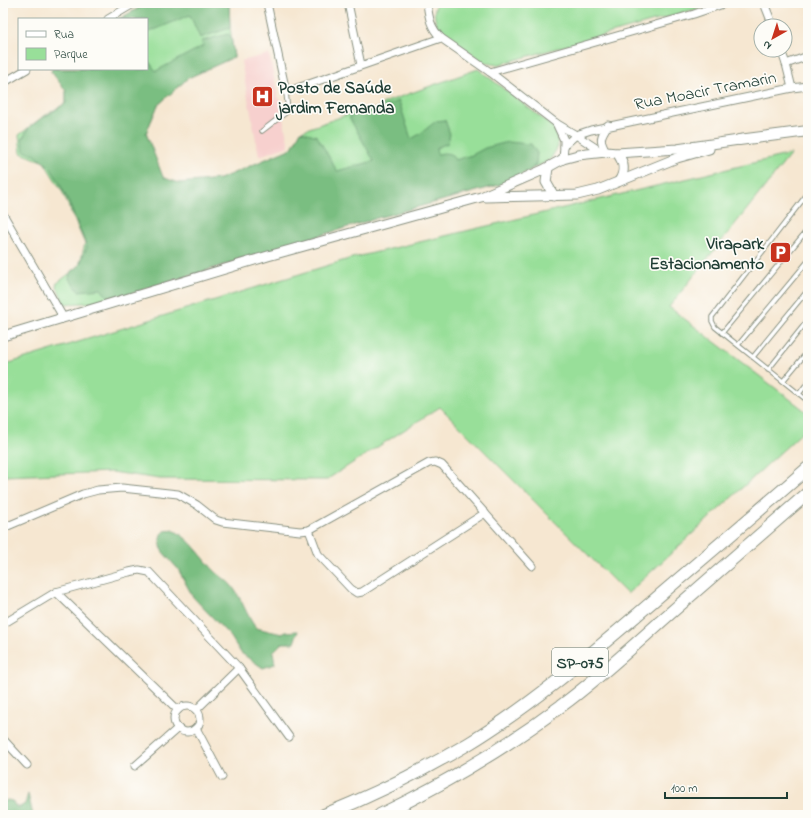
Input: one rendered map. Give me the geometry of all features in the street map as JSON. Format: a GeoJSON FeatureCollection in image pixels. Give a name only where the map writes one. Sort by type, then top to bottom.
{"type":"FeatureCollection","features":[{"type":"Feature","properties":{"kind":"highway","name":"SP-075"},"geometry":{"type":"LineString","coordinates":[[324,815],[348,806],[426,768],[468,744],[528,704],[623,627],[808,468]]}},
{"type":"Feature","properties":{"kind":"highway","name":"SP-075"},"geometry":{"type":"LineString","coordinates":[[380,815],[455,776],[514,739],[562,706],[627,652],[808,493]]}},
{"type":"Feature","properties":{"kind":"main road"},"geometry":{"type":"LineString","coordinates":[[3,336],[268,256],[481,197],[548,168],[563,159],[588,153],[617,153],[677,149],[807,132]]}},
{"type":"Feature","properties":{"kind":"main road"},"geometry":{"type":"LineString","coordinates":[[481,197],[577,195],[598,190],[677,158],[739,140]]}},
{"type":"Feature","properties":{"kind":"main road"},"geometry":{"type":"LineString","coordinates":[[617,153],[624,167],[619,181]]}},
{"type":"Feature","properties":{"kind":"main road"},"geometry":{"type":"LineString","coordinates":[[548,168],[546,182],[554,196]]}},
{"type":"Feature","properties":{"kind":"street"},"geometry":{"type":"LineString","coordinates":[[110,18],[134,3]]}},
{"type":"Feature","properties":{"kind":"street"},"geometry":{"type":"LineString","coordinates":[[267,3],[286,92],[441,38]]}},
{"type":"Feature","properties":{"kind":"street"},"geometry":{"type":"LineString","coordinates":[[348,3],[361,65]]}},
{"type":"Feature","properties":{"kind":"street"},"geometry":{"type":"LineString","coordinates":[[427,3],[429,21],[434,31],[441,38],[490,72],[556,123],[604,152]]}},
{"type":"Feature","properties":{"kind":"street"},"geometry":{"type":"LineString","coordinates":[[490,72],[694,14],[726,3]]}},
{"type":"Feature","properties":{"kind":"street"},"geometry":{"type":"LineString","coordinates":[[764,3],[769,18]]}},
{"type":"Feature","properties":{"kind":"street"},"geometry":{"type":"LineString","coordinates":[[786,64],[808,56]]}},
{"type":"Feature","properties":{"kind":"street"},"geometry":{"type":"LineString","coordinates":[[784,58],[792,88]]}},
{"type":"Feature","properties":{"kind":"street"},"geometry":{"type":"LineString","coordinates":[[3,84],[24,70]]}},
{"type":"Feature","properties":{"kind":"street","name":"Rua Moacir Tramarin"},"geometry":{"type":"LineString","coordinates":[[576,135],[608,125],[808,86]]}},
{"type":"Feature","properties":{"kind":"street"},"geometry":{"type":"LineString","coordinates":[[556,123],[564,140],[563,159]]}},
{"type":"Feature","properties":{"kind":"street"},"geometry":{"type":"LineString","coordinates":[[604,152],[601,140],[608,125]]}},
{"type":"Feature","properties":{"kind":"street"},"geometry":{"type":"LineString","coordinates":[[564,146],[576,135]]}},
{"type":"Feature","properties":{"kind":"street"},"geometry":{"type":"LineString","coordinates":[[3,214],[63,317]]}},
{"type":"Feature","properties":{"kind":"street"},"geometry":{"type":"LineString","coordinates":[[3,528],[83,494],[98,490],[122,488],[178,494],[197,505],[216,520],[222,522],[300,531],[309,530],[429,463],[435,462],[442,465],[532,566]]}},
{"type":"Feature","properties":{"kind":"street"},"geometry":{"type":"LineString","coordinates":[[309,530],[318,554],[351,589],[357,593],[362,592],[485,513]]}},
{"type":"Feature","properties":{"kind":"street"},"geometry":{"type":"LineString","coordinates":[[3,624],[56,592],[129,572],[139,570],[149,572],[239,668],[289,737]]}},
{"type":"Feature","properties":{"kind":"street"},"geometry":{"type":"LineString","coordinates":[[56,592],[178,710]]}},
{"type":"Feature","properties":{"kind":"street"},"geometry":{"type":"LineString","coordinates":[[196,710],[239,668]]}},
{"type":"Feature","properties":{"kind":"street"},"geometry":{"type":"LineString","coordinates":[[185,706],[196,710],[200,717],[198,725],[192,731],[185,732],[175,725],[174,717],[178,710],[185,706]]}},
{"type":"Feature","properties":{"kind":"street"},"geometry":{"type":"LineString","coordinates":[[135,766],[178,728]]}},
{"type":"Feature","properties":{"kind":"street"},"geometry":{"type":"LineString","coordinates":[[196,728],[222,777]]}},
{"type":"Feature","properties":{"kind":"street"},"geometry":{"type":"LineString","coordinates":[[3,739],[27,765]]}},
{"type":"Feature","properties":{"kind":"lane"},"geometry":{"type":"LineString","coordinates":[[262,131],[288,111],[286,92]]}},
{"type":"Feature","properties":{"kind":"lane"},"geometry":{"type":"LineString","coordinates":[[808,193],[712,317],[715,327],[808,401]]}},
{"type":"Feature","properties":{"kind":"lane"},"geometry":{"type":"LineString","coordinates":[[722,333],[808,229]]}},
{"type":"Feature","properties":{"kind":"lane"},"geometry":{"type":"LineString","coordinates":[[738,345],[808,261]]}},
{"type":"Feature","properties":{"kind":"lane"},"geometry":{"type":"LineString","coordinates":[[753,357],[808,290]]}},
{"type":"Feature","properties":{"kind":"lane"},"geometry":{"type":"LineString","coordinates":[[768,370],[808,320]]}},
{"type":"Feature","properties":{"kind":"lane"},"geometry":{"type":"LineString","coordinates":[[783,381],[808,351]]}},
{"type":"Feature","properties":{"kind":"lane"},"geometry":{"type":"LineString","coordinates":[[798,394],[808,382]]}},
{"type":"Feature","properties":{"kind":"shaded area","name":"Posto de Saúde jardim Fernanda"},"geometry":{"type":"Polygon","coordinates":[[[269,54],[289,146],[259,156],[241,61],[269,54]]]}},
{"type":"Feature","properties":{"kind":"green space"},"geometry":{"type":"Polygon","coordinates":[[[147,3],[229,3],[230,28],[234,57],[188,78],[158,105],[146,133],[163,188],[220,179],[292,148],[301,131],[352,113],[380,109],[382,104],[386,102],[478,69],[556,129],[558,147],[550,160],[499,185],[377,218],[208,268],[103,302],[64,304],[56,284],[79,266],[85,244],[62,191],[44,162],[21,153],[19,135],[41,118],[66,103],[66,91],[52,70],[148,70],[148,18],[121,18],[147,3]]]}},
{"type":"Feature","properties":{"kind":"green space"},"geometry":{"type":"Polygon","coordinates":[[[148,3],[229,3],[230,28],[200,38],[190,15],[148,33],[148,18],[122,18],[148,3]]]}},
{"type":"Feature","properties":{"kind":"green space"},"geometry":{"type":"Polygon","coordinates":[[[437,3],[709,3],[704,7],[497,65],[482,61],[440,31],[435,17],[435,6],[437,3]]]}},
{"type":"Feature","properties":{"kind":"green space"},"geometry":{"type":"Polygon","coordinates":[[[228,34],[231,37],[234,57],[188,78],[158,105],[146,133],[163,177],[170,180],[180,183],[220,179],[292,148],[301,131],[317,136],[337,171],[374,161],[349,117],[399,101],[411,139],[420,134],[436,121],[445,120],[450,134],[448,143],[436,148],[437,154],[451,154],[455,160],[472,155],[485,148],[508,142],[531,144],[537,153],[536,164],[531,170],[499,185],[377,218],[110,300],[101,289],[79,291],[69,279],[70,273],[79,266],[87,247],[58,180],[50,167],[35,155],[24,151],[22,140],[29,127],[66,103],[66,91],[51,71],[148,70],[148,60],[156,71],[203,46],[202,41],[228,34]]]}},
{"type":"Feature","properties":{"kind":"green space"},"geometry":{"type":"Polygon","coordinates":[[[791,154],[669,307],[808,413],[808,427],[627,594],[440,407],[326,480],[160,479],[112,472],[3,476],[3,365],[352,258],[791,154]]]}},
{"type":"Feature","properties":{"kind":"green space"},"geometry":{"type":"Polygon","coordinates":[[[173,530],[186,539],[212,568],[231,585],[256,628],[282,634],[286,632],[298,631],[294,643],[282,643],[273,652],[275,664],[263,668],[241,653],[231,637],[193,597],[178,569],[162,551],[160,540],[161,534],[165,531],[173,530]]]}},
{"type":"Feature","properties":{"kind":"green space"},"geometry":{"type":"Polygon","coordinates":[[[28,794],[33,815],[3,815],[3,802],[7,800],[12,801],[16,807],[20,807],[25,804],[28,794]]]}},
{"type":"Feature","properties":{"kind":"place","name":"Posto de Saúde jardim Fernanda"},"geometry":{"type":"Point","coordinates":[263,97]}},
{"type":"Feature","properties":{"kind":"place","name":"Virapark Estacionamento"},"geometry":{"type":"Point","coordinates":[780,253]}}]}
